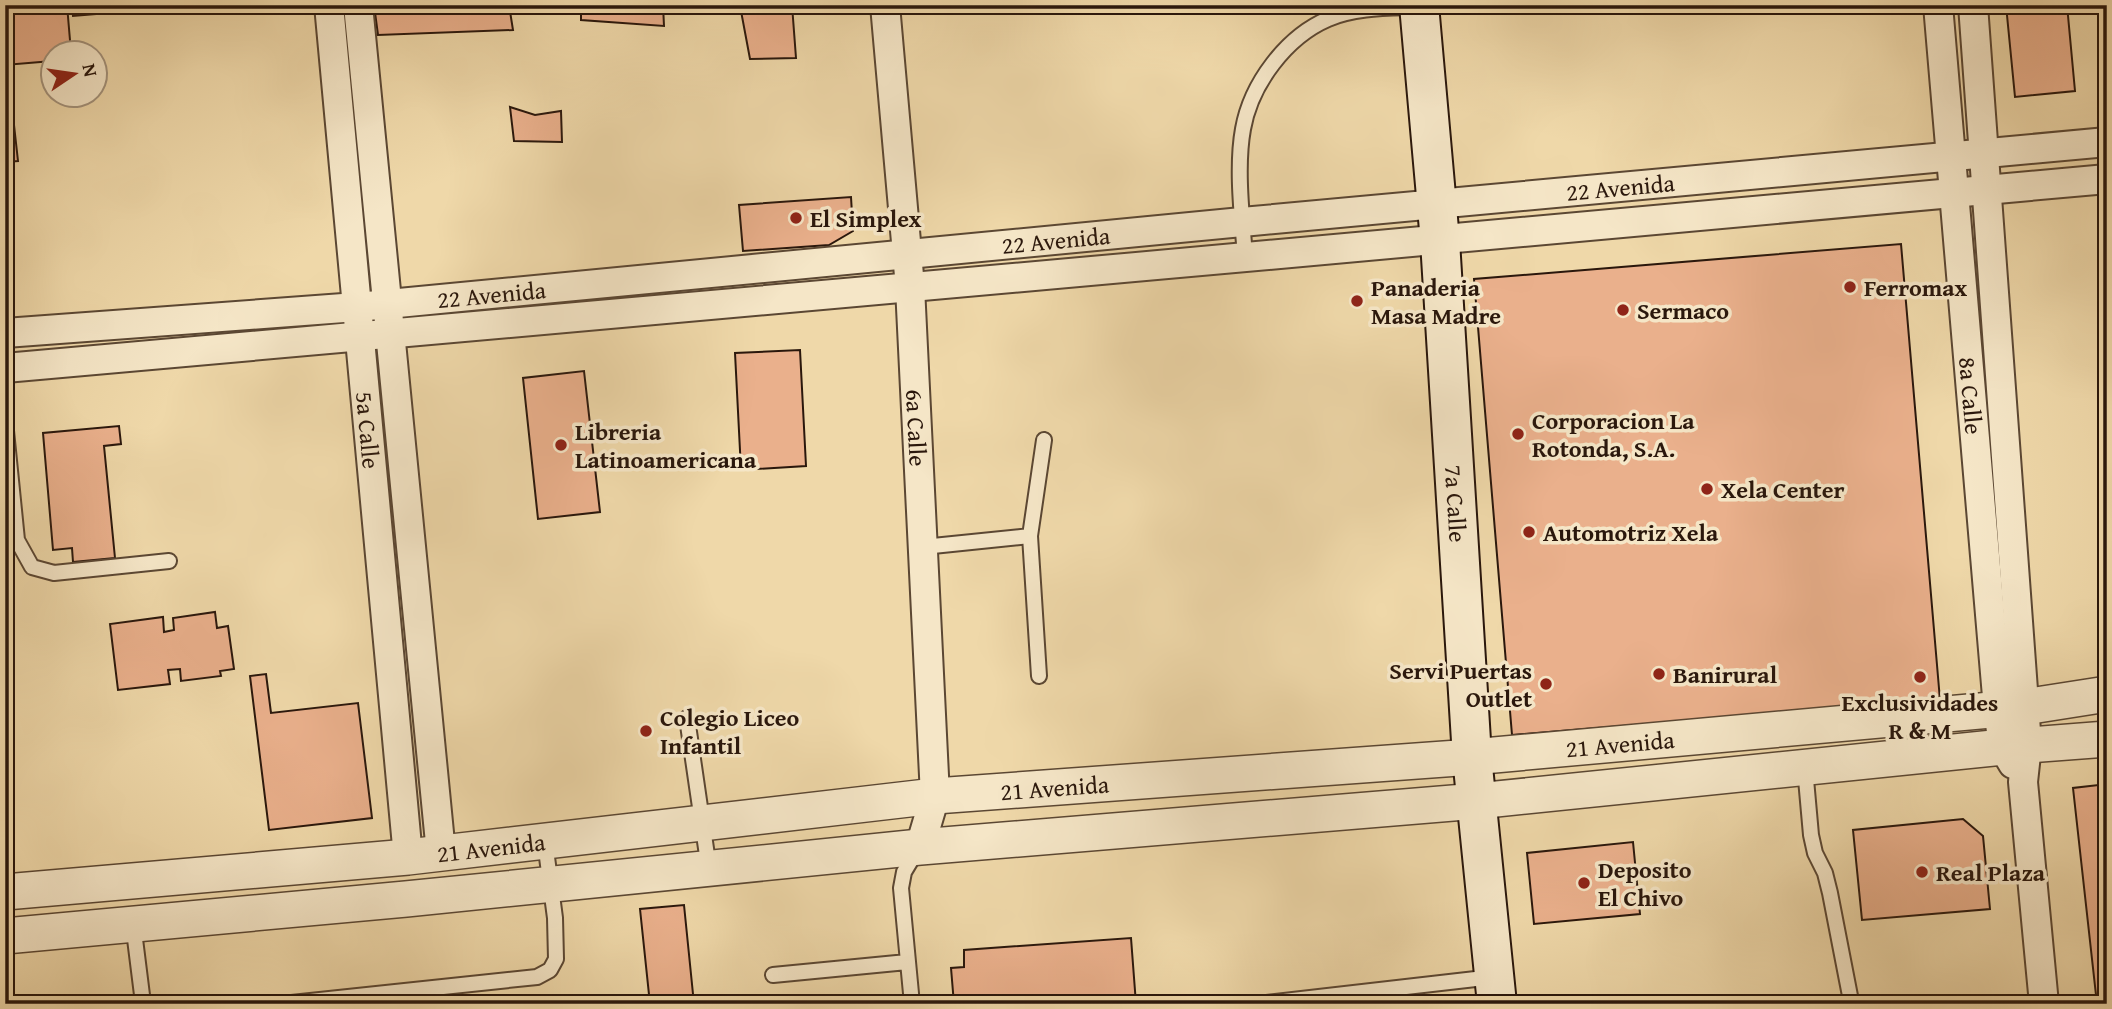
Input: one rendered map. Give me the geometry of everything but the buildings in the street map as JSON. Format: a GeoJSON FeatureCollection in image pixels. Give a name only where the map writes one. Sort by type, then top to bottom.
{"type":"FeatureCollection","features":[{"type":"Feature","properties":{"kind":"main road","name":"7a Calle"},"geometry":{"type":"LineString","coordinates":[[1419,6],[1438,223],[1472,757],[1496,990]]}},
{"type":"Feature","properties":{"kind":"street","name":"5a Calle"},"geometry":{"type":"LineString","coordinates":[[329,5],[358,321],[424,855]]}},
{"type":"Feature","properties":{"kind":"street","name":"5a Calle"},"geometry":{"type":"LineString","coordinates":[[358,5],[388,318],[424,855]]}},
{"type":"Feature","properties":{"kind":"street","name":"6a Calle"},"geometry":{"type":"LineString","coordinates":[[885,5],[908,255],[935,796],[920,847]]}},
{"type":"Feature","properties":{"kind":"street","name":"8a Calle"},"geometry":{"type":"LineString","coordinates":[[1938,5],[1954,194],[2015,746],[2023,782],[2044,1004]]}},
{"type":"Feature","properties":{"kind":"street","name":"8a Calle"},"geometry":{"type":"LineString","coordinates":[[1973,5],[1986,191],[2011,707]]}},
{"type":"Feature","properties":{"kind":"street","name":"22 Avenida"},"geometry":{"type":"LineString","coordinates":[[388,318],[910,287],[1245,256],[1438,223],[1951,158],[2107,142]]}},
{"type":"Feature","properties":{"kind":"street","name":"22 Avenida"},"geometry":{"type":"LineString","coordinates":[[5,368],[358,321],[908,255],[1242,222],[1438,223],[1954,194],[2107,179]]}},
{"type":"Feature","properties":{"kind":"street","name":"22 Avenida"},"geometry":{"type":"LineString","coordinates":[[5,333],[358,321]]}},
{"type":"Feature","properties":{"kind":"street","name":"21 Avenida"},"geometry":{"type":"LineString","coordinates":[[5,892],[424,855],[935,796],[1472,757],[2011,707],[2107,694]]}},
{"type":"Feature","properties":{"kind":"street","name":"21 Avenida"},"geometry":{"type":"LineString","coordinates":[[5,936],[920,847],[1477,801],[2107,739]]}},
{"type":"Feature","properties":{"kind":"lane"},"geometry":{"type":"LineString","coordinates":[[1245,256],[1240,181],[1243,128],[1254,95],[1280,53],[1329,18],[1369,10],[1419,6]]}},
{"type":"Feature","properties":{"kind":"lane"},"geometry":{"type":"LineString","coordinates":[[5,421],[17,540],[32,567],[54,573],[169,561]]}},
{"type":"Feature","properties":{"kind":"lane"},"geometry":{"type":"LineString","coordinates":[[1040,676],[1030,536],[1044,440]]}},
{"type":"Feature","properties":{"kind":"lane"},"geometry":{"type":"LineString","coordinates":[[923,547],[1030,536]]}},
{"type":"Feature","properties":{"kind":"lane"},"geometry":{"type":"LineString","coordinates":[[687,718],[709,869]]}},
{"type":"Feature","properties":{"kind":"lane"},"geometry":{"type":"LineString","coordinates":[[1804,767],[1811,835],[1830,893],[1851,1001]]}},
{"type":"Feature","properties":{"kind":"lane"},"geometry":{"type":"LineString","coordinates":[[282,1004],[537,978],[550,970],[556,959],[545,841]]}},
{"type":"Feature","properties":{"kind":"lane"},"geometry":{"type":"LineString","coordinates":[[912,1004],[902,878],[908,863],[920,847]]}},
{"type":"Feature","properties":{"kind":"lane"},"geometry":{"type":"LineString","coordinates":[[133,923],[142,995]]}},
{"type":"Feature","properties":{"kind":"lane"},"geometry":{"type":"LineString","coordinates":[[773,975],[907,962]]}},
{"type":"Feature","properties":{"kind":"lane"},"geometry":{"type":"LineString","coordinates":[[1258,1004],[1496,990]]}},
{"type":"Feature","properties":{"kind":"place","name":"El Simplex"},"geometry":{"type":"Point","coordinates":[796,218]}},
{"type":"Feature","properties":{"kind":"place","name":"Ferromax"},"geometry":{"type":"Point","coordinates":[1850,287]}},
{"type":"Feature","properties":{"kind":"place","name":"Panaderia Masa Madre"},"geometry":{"type":"Point","coordinates":[1357,301]}},
{"type":"Feature","properties":{"kind":"place","name":"Sermaco"},"geometry":{"type":"Point","coordinates":[1623,310]}},
{"type":"Feature","properties":{"kind":"place","name":"Corporacion La Rotonda, S.A."},"geometry":{"type":"Point","coordinates":[1518,434]}},
{"type":"Feature","properties":{"kind":"place","name":"Libreria Latinoamericana"},"geometry":{"type":"Point","coordinates":[561,445]}},
{"type":"Feature","properties":{"kind":"place","name":"Xela Center"},"geometry":{"type":"Point","coordinates":[1707,489]}},
{"type":"Feature","properties":{"kind":"place","name":"Automotriz Xela"},"geometry":{"type":"Point","coordinates":[1529,532]}},
{"type":"Feature","properties":{"kind":"place","name":"Banirural"},"geometry":{"type":"Point","coordinates":[1659,674]}},
{"type":"Feature","properties":{"kind":"place","name":"Exclusividades R & M"},"geometry":{"type":"Point","coordinates":[1920,677]}},
{"type":"Feature","properties":{"kind":"place","name":"Servi Puertas Outlet"},"geometry":{"type":"Point","coordinates":[1546,684]}},
{"type":"Feature","properties":{"kind":"place","name":"Colegio Liceo Infantil"},"geometry":{"type":"Point","coordinates":[646,731]}},
{"type":"Feature","properties":{"kind":"place","name":"Real Plaza"},"geometry":{"type":"Point","coordinates":[1922,872]}},
{"type":"Feature","properties":{"kind":"place","name":"Deposito El Chivo"},"geometry":{"type":"Point","coordinates":[1584,883]}}]}
